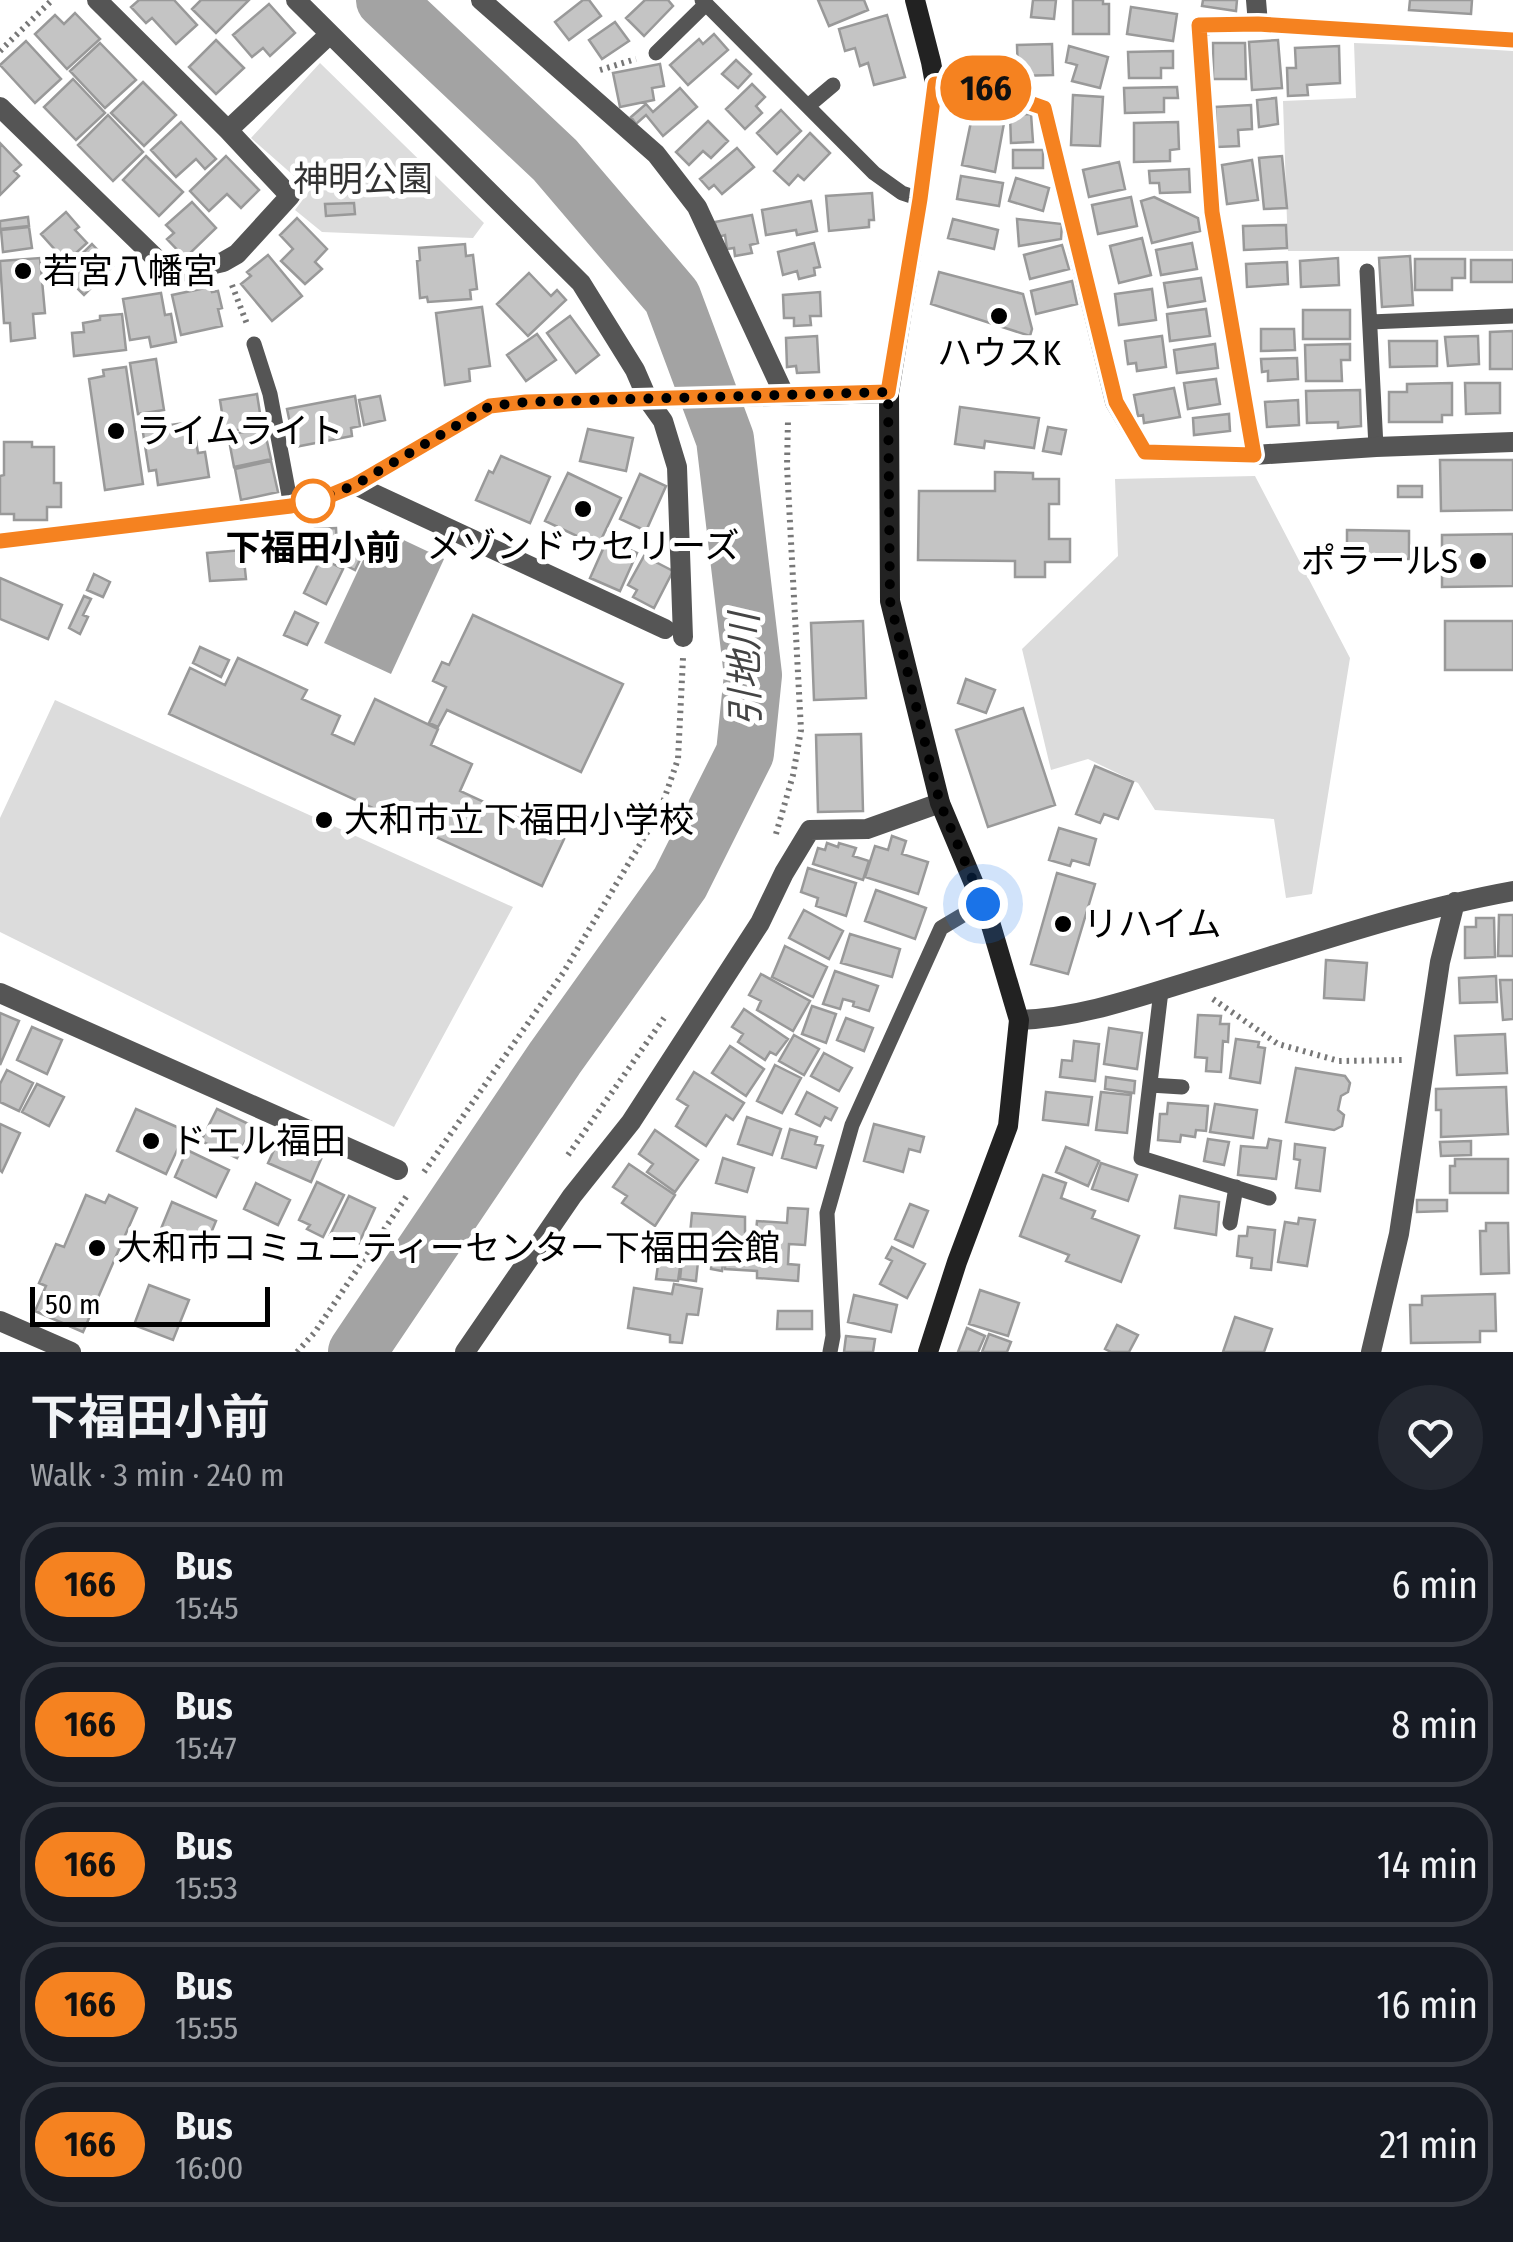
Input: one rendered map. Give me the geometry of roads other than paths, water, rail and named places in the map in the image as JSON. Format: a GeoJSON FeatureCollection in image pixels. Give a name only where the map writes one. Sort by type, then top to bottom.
{"type":"FeatureCollection","features":[{"type":"Feature","properties":{"kind":"street"},"geometry":{"type":"LineString","coordinates":[[0,107],[172,274],[223,262],[237,254],[290,196],[96,0]]}},
{"type":"Feature","properties":{"kind":"street"},"geometry":{"type":"LineString","coordinates":[[296,0],[581,283],[658,400],[677,467],[674,633],[355,485]]}},
{"type":"Feature","properties":{"kind":"street"},"geometry":{"type":"LineString","coordinates":[[481,0],[656,154],[697,207],[777,394]]}},
{"type":"Feature","properties":{"kind":"street"},"geometry":{"type":"LineString","coordinates":[[914,0],[935,84],[888,392],[890,601],[940,803],[990,922],[1019,1020],[1008,1126],[928,1352]]}},
{"type":"Feature","properties":{"kind":"street"},"geometry":{"type":"LineString","coordinates":[[1256,0],[1258,24]]}},
{"type":"Feature","properties":{"kind":"street"},"geometry":{"type":"LineString","coordinates":[[1254,455],[1212,212],[1199,25],[1258,24],[1513,40]]}},
{"type":"Feature","properties":{"kind":"street"},"geometry":{"type":"LineString","coordinates":[[228,130],[330,34]]}},
{"type":"Feature","properties":{"kind":"street"},"geometry":{"type":"LineString","coordinates":[[935,84],[975,84],[1044,108],[1116,402],[1145,452],[1254,455],[1513,442]]}},
{"type":"Feature","properties":{"kind":"street"},"geometry":{"type":"LineString","coordinates":[[0,541],[291,506],[324,498],[355,485],[490,406],[888,392]]}},
{"type":"Feature","properties":{"kind":"street"},"geometry":{"type":"LineString","coordinates":[[465,1352],[572,1196],[631,1122],[760,923],[810,830],[867,829],[940,803]]}},
{"type":"Feature","properties":{"kind":"street"},"geometry":{"type":"LineString","coordinates":[[1019,1020],[1041,1020],[1126,1002],[1454,902],[1513,891]]}},
{"type":"Feature","properties":{"kind":"street"},"geometry":{"type":"LineString","coordinates":[[1372,1352],[1399,1234],[1440,962],[1454,902]]}},
{"type":"Feature","properties":{"kind":"street"},"geometry":{"type":"LineString","coordinates":[[0,992],[398,1170]]}},
{"type":"Feature","properties":{"kind":"street"},"geometry":{"type":"LineString","coordinates":[[0,1321],[71,1352]]}},
{"type":"Feature","properties":{"kind":"lane"},"geometry":{"type":"LineString","coordinates":[[656,54],[704,2],[874,173],[902,193],[920,199]]}},
{"type":"Feature","properties":{"kind":"lane"},"geometry":{"type":"LineString","coordinates":[[808,106],[832,85]]}},
{"type":"Feature","properties":{"kind":"lane"},"geometry":{"type":"LineString","coordinates":[[1366,271],[1376,447]]}},
{"type":"Feature","properties":{"kind":"lane"},"geometry":{"type":"LineString","coordinates":[[1370,322],[1513,316]]}},
{"type":"Feature","properties":{"kind":"lane"},"geometry":{"type":"LineString","coordinates":[[254,344],[270,394],[291,506]]}},
{"type":"Feature","properties":{"kind":"lane"},"geometry":{"type":"LineString","coordinates":[[830,1352],[828,1214],[852,1126],[942,928],[983,904]]}},
{"type":"Feature","properties":{"kind":"lane"},"geometry":{"type":"LineString","coordinates":[[1161,991],[1142,1158],[1269,1198]]}},
{"type":"Feature","properties":{"kind":"lane"},"geometry":{"type":"LineString","coordinates":[[1150,1085],[1182,1087]]}},
{"type":"Feature","properties":{"kind":"lane"},"geometry":{"type":"LineString","coordinates":[[1230,1224],[1236,1188]]}},
{"type":"Feature","properties":{"kind":"waterway","name":"引地川"},"geometry":{"type":"LineString","coordinates":[[357,1352],[555,1058],[680,883],[745,753],[753,675],[725,439],[672,297],[555,160],[385,0]]}},
{"type":"Feature","properties":{"kind":"place","name":"若宮八幡宮"},"geometry":{"type":"Point","coordinates":[23,271]}},
{"type":"Feature","properties":{"kind":"place","name":"ハウスK"},"geometry":{"type":"Point","coordinates":[999,316]}},
{"type":"Feature","properties":{"kind":"place","name":"ライムライト"},"geometry":{"type":"Point","coordinates":[116,431]}},
{"type":"Feature","properties":{"kind":"place","name":"下福田小前"},"geometry":{"type":"Point","coordinates":[313,501]}},
{"type":"Feature","properties":{"kind":"place","name":"メゾンドゥセリーズ"},"geometry":{"type":"Point","coordinates":[583,509]}},
{"type":"Feature","properties":{"kind":"place","name":"ポラールS"},"geometry":{"type":"Point","coordinates":[1478,561]}},
{"type":"Feature","properties":{"kind":"place","name":"大和市立下福田小学校"},"geometry":{"type":"Point","coordinates":[324,820]}},
{"type":"Feature","properties":{"kind":"place","name":"リハイム"},"geometry":{"type":"Point","coordinates":[1063,924]}},
{"type":"Feature","properties":{"kind":"place","name":"ドエル福田"},"geometry":{"type":"Point","coordinates":[151,1141]}},
{"type":"Feature","properties":{"kind":"place","name":"大和市コミュニティーセンター下福田会館"},"geometry":{"type":"Point","coordinates":[97,1248]}},
{"type":"Feature","properties":{"kind":"park label","name":"神明公園"},"geometry":{"type":"Point","coordinates":[363,179]}}]}
